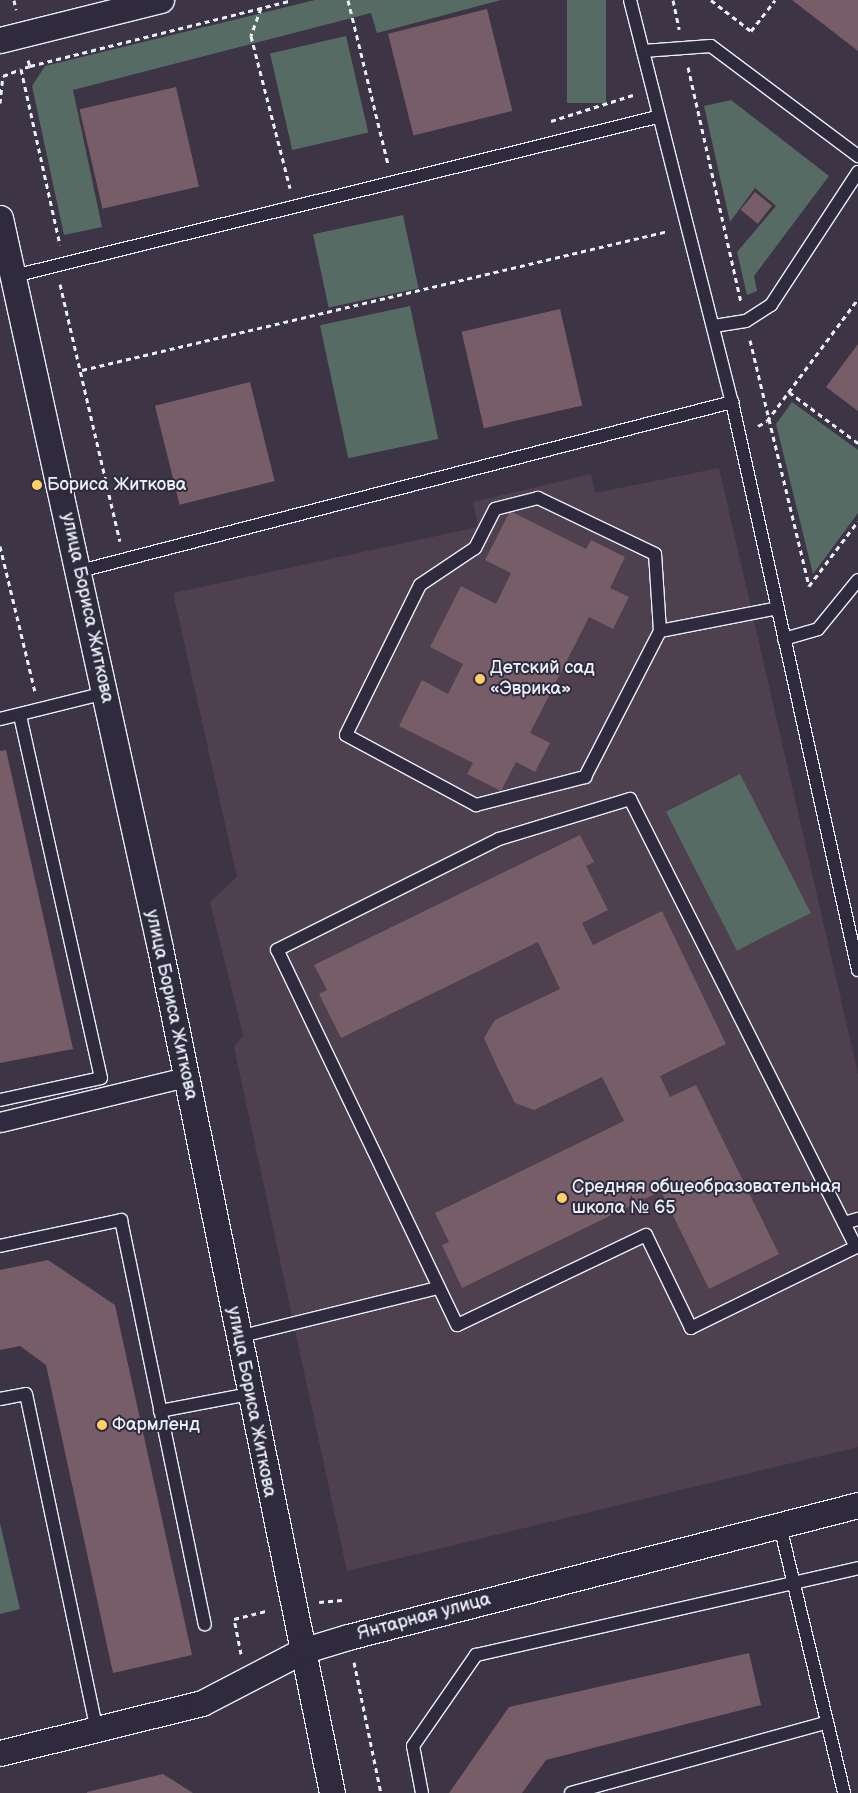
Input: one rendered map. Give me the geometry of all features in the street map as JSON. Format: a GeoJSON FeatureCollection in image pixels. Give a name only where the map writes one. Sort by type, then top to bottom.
{"type":"FeatureCollection","features":[{"type":"Feature","properties":{"kind":"street"},"geometry":{"type":"LineString","coordinates":[[11,38],[161,0]]}},
{"type":"Feature","properties":{"kind":"street","name":"улица Бориса Житкова"},"geometry":{"type":"LineString","coordinates":[[0,218],[80,572],[186,1078],[332,1793]]}},
{"type":"Feature","properties":{"kind":"street"},"geometry":{"type":"LineString","coordinates":[[0,1122],[186,1078]]}},
{"type":"Feature","properties":{"kind":"street","name":"Янтарная улица"},"geometry":{"type":"LineString","coordinates":[[0,1753],[202,1702],[302,1651],[348,1637],[858,1505]]}},
{"type":"Feature","properties":{"kind":"lane"},"geometry":{"type":"LineString","coordinates":[[630,0],[657,117],[714,326],[732,402],[738,438],[778,608],[858,970]]}},
{"type":"Feature","properties":{"kind":"lane"},"geometry":{"type":"LineString","coordinates":[[643,51],[711,46],[858,156]]}},
{"type":"Feature","properties":{"kind":"lane"},"geometry":{"type":"LineString","coordinates":[[14,276],[657,117]]}},
{"type":"Feature","properties":{"kind":"lane"},"geometry":{"type":"LineString","coordinates":[[714,326],[746,321],[771,306],[858,172]]}},
{"type":"Feature","properties":{"kind":"lane"},"geometry":{"type":"LineString","coordinates":[[80,572],[732,402]]}},
{"type":"Feature","properties":{"kind":"lane"},"geometry":{"type":"LineString","coordinates":[[538,498],[655,554],[660,631],[585,778],[476,805],[346,735],[420,585],[475,548],[495,509],[538,498]]}},
{"type":"Feature","properties":{"kind":"lane"},"geometry":{"type":"LineString","coordinates":[[784,639],[818,630],[858,580]]}},
{"type":"Feature","properties":{"kind":"lane"},"geometry":{"type":"LineString","coordinates":[[660,631],[778,608]]}},
{"type":"Feature","properties":{"kind":"lane"},"geometry":{"type":"LineString","coordinates":[[0,719],[105,693]]}},
{"type":"Feature","properties":{"kind":"lane"},"geometry":{"type":"LineString","coordinates":[[0,1100],[101,1078],[20,715]]}},
{"type":"Feature","properties":{"kind":"lane"},"geometry":{"type":"LineString","coordinates":[[630,798],[844,1223],[856,1248],[691,1328],[646,1235],[457,1326],[277,950],[499,839],[630,798]]}},
{"type":"Feature","properties":{"kind":"lane"},"geometry":{"type":"LineString","coordinates":[[844,1223],[858,1219]]}},
{"type":"Feature","properties":{"kind":"lane"},"geometry":{"type":"LineString","coordinates":[[0,1246],[121,1220],[205,1624]]}},
{"type":"Feature","properties":{"kind":"lane"},"geometry":{"type":"LineString","coordinates":[[238,1337],[438,1288]]}},
{"type":"Feature","properties":{"kind":"lane"},"geometry":{"type":"LineString","coordinates":[[0,1399],[26,1394],[97,1730]]}},
{"type":"Feature","properties":{"kind":"lane"},"geometry":{"type":"LineString","coordinates":[[160,1411],[249,1394]]}},
{"type":"Feature","properties":{"kind":"lane"},"geometry":{"type":"LineString","coordinates":[[780,1526],[844,1793]]}},
{"type":"Feature","properties":{"kind":"lane"},"geometry":{"type":"LineString","coordinates":[[422,1793],[413,1746],[476,1655],[858,1568]]}},
{"type":"Feature","properties":{"kind":"lane"},"geometry":{"type":"LineString","coordinates":[[571,1793],[826,1724]]}},
{"type":"Feature","properties":{"kind":"path"},"geometry":{"type":"LineString","coordinates":[[14,0],[11,38],[30,66]]}},
{"type":"Feature","properties":{"kind":"path"},"geometry":{"type":"LineString","coordinates":[[0,103],[3,76],[21,69],[292,0]]}},
{"type":"Feature","properties":{"kind":"path"},"geometry":{"type":"LineString","coordinates":[[348,0],[389,169]]}},
{"type":"Feature","properties":{"kind":"path"},"geometry":{"type":"LineString","coordinates":[[711,0],[751,31],[775,0]]}},
{"type":"Feature","properties":{"kind":"path"},"geometry":{"type":"LineString","coordinates":[[261,8],[251,36],[292,193]]}},
{"type":"Feature","properties":{"kind":"path"},"geometry":{"type":"LineString","coordinates":[[21,69],[61,248]]}},
{"type":"Feature","properties":{"kind":"path"},"geometry":{"type":"LineString","coordinates":[[631,89],[640,121]]}},
{"type":"Feature","properties":{"kind":"path"},"geometry":{"type":"LineString","coordinates":[[546,124],[559,115],[634,98]]}},
{"type":"Feature","properties":{"kind":"path"},"geometry":{"type":"LineString","coordinates":[[380,171],[399,167]]}},
{"type":"Feature","properties":{"kind":"path"},"geometry":{"type":"LineString","coordinates":[[282,196],[300,191]]}},
{"type":"Feature","properties":{"kind":"path"},"geometry":{"type":"LineString","coordinates":[[668,221],[674,239]]}},
{"type":"Feature","properties":{"kind":"path"},"geometry":{"type":"LineString","coordinates":[[82,370],[671,230]]}},
{"type":"Feature","properties":{"kind":"path"},"geometry":{"type":"LineString","coordinates":[[70,246],[53,250],[56,266],[82,370],[120,542],[128,541]]}},
{"type":"Feature","properties":{"kind":"path"},"geometry":{"type":"LineString","coordinates":[[738,438],[767,421],[858,300]]}},
{"type":"Feature","properties":{"kind":"path"},"geometry":{"type":"LineString","coordinates":[[789,392],[858,443]]}},
{"type":"Feature","properties":{"kind":"path"},"geometry":{"type":"LineString","coordinates":[[0,546],[39,710]]}},
{"type":"Feature","properties":{"kind":"path"},"geometry":{"type":"LineString","coordinates":[[234,1661],[242,1658],[234,1619],[292,1604],[342,1600]]}},
{"type":"Feature","properties":{"kind":"path"},"geometry":{"type":"LineString","coordinates":[[348,1637],[382,1793]]}},
{"type":"Feature","properties":{"kind":"shaded area","name":"Средняя общеобразовательная школа № 65"},"geometry":{"type":"Polygon","coordinates":[[[719,468],[858,1074],[858,1447],[347,1571],[234,1047],[243,1035],[210,902],[237,877],[173,593],[478,527],[473,502],[591,474],[595,493],[719,468]]]}},
{"type":"Feature","properties":{"kind":"green space"},"geometry":{"type":"Polygon","coordinates":[[[315,0],[501,0],[377,33],[371,13],[73,90],[102,227],[64,235],[32,86],[45,66],[315,0]]]}},
{"type":"Feature","properties":{"kind":"green space"},"geometry":{"type":"Polygon","coordinates":[[[567,0],[606,0],[606,103],[567,103],[567,0]]]}},
{"type":"Feature","properties":{"kind":"green space"},"geometry":{"type":"Polygon","coordinates":[[[346,36],[368,132],[292,150],[270,54],[346,36]]]}},
{"type":"Feature","properties":{"kind":"green space"},"geometry":{"type":"Polygon","coordinates":[[[731,100],[829,176],[754,276],[757,291],[747,295],[737,252],[776,206],[755,188],[730,222],[704,106],[731,100]]]}},
{"type":"Feature","properties":{"kind":"green space"},"geometry":{"type":"Polygon","coordinates":[[[403,215],[419,288],[329,307],[313,234],[403,215]]]}},
{"type":"Feature","properties":{"kind":"green space"},"geometry":{"type":"Polygon","coordinates":[[[410,306],[438,439],[348,458],[320,325],[410,306]]]}},
{"type":"Feature","properties":{"kind":"green space"},"geometry":{"type":"Polygon","coordinates":[[[792,402],[858,450],[858,513],[813,574],[776,424],[792,402]]]}},
{"type":"Feature","properties":{"kind":"green space"},"geometry":{"type":"Polygon","coordinates":[[[740,774],[811,913],[737,951],[666,812],[740,774]]]}},
{"type":"Feature","properties":{"kind":"green space"},"geometry":{"type":"Polygon","coordinates":[[[0,1523],[20,1609],[0,1614],[0,1523]]]}},
{"type":"Feature","properties":{"kind":"building"},"geometry":{"type":"Polygon","coordinates":[[[792,0],[858,0],[858,51],[792,0]]]}},
{"type":"Feature","properties":{"kind":"building"},"geometry":{"type":"Polygon","coordinates":[[[487,9],[512,111],[413,136],[388,34],[487,9]]]}},
{"type":"Feature","properties":{"kind":"building"},"geometry":{"type":"Polygon","coordinates":[[[176,87],[199,186],[102,209],[80,109],[176,87]]]}},
{"type":"Feature","properties":{"kind":"building"},"geometry":{"type":"Polygon","coordinates":[[[755,192],[772,206],[758,224],[741,210],[755,192]]]}},
{"type":"Feature","properties":{"kind":"building"},"geometry":{"type":"Polygon","coordinates":[[[560,309],[582,405],[484,428],[462,332],[560,309]]]}},
{"type":"Feature","properties":{"kind":"building"},"geometry":{"type":"Polygon","coordinates":[[[858,344],[858,411],[826,387],[858,344]]]}},
{"type":"Feature","properties":{"kind":"building"},"geometry":{"type":"Polygon","coordinates":[[[250,382],[275,481],[180,505],[155,406],[250,382]]]}},
{"type":"Feature","properties":{"kind":"building"},"geometry":{"type":"Polygon","coordinates":[[[510,511],[586,549],[591,540],[625,557],[610,588],[629,597],[613,629],[589,617],[530,733],[550,743],[535,772],[516,762],[501,791],[467,774],[473,763],[399,726],[422,680],[448,694],[463,664],[430,647],[461,586],[496,604],[511,573],[485,560],[510,511]]]}},
{"type":"Feature","properties":{"kind":"building"},"geometry":{"type":"Polygon","coordinates":[[[6,750],[73,1049],[0,1063],[0,751],[6,750]]]}},
{"type":"Feature","properties":{"kind":"building"},"geometry":{"type":"Polygon","coordinates":[[[580,835],[594,862],[586,866],[608,910],[582,923],[593,945],[662,911],[726,1044],[660,1076],[670,1097],[696,1085],[779,1254],[709,1289],[661,1191],[462,1288],[442,1245],[449,1242],[435,1213],[624,1121],[602,1077],[534,1110],[515,1103],[499,1071],[484,1038],[495,1020],[560,989],[538,942],[341,1038],[319,994],[327,990],[314,965],[580,835]]]}},
{"type":"Feature","properties":{"kind":"building"},"geometry":{"type":"Polygon","coordinates":[[[48,1260],[115,1305],[192,1655],[113,1673],[46,1365],[20,1346],[0,1350],[0,1270],[48,1260]]]}},
{"type":"Feature","properties":{"kind":"building"},"geometry":{"type":"Polygon","coordinates":[[[749,1653],[761,1705],[546,1760],[522,1793],[449,1793],[509,1707],[749,1653]]]}},
{"type":"Feature","properties":{"kind":"building"},"geometry":{"type":"Polygon","coordinates":[[[163,1774],[193,1793],[87,1793],[87,1792],[163,1774]]]}},
{"type":"Feature","properties":{"kind":"place","name":"Бориса Житкова"},"geometry":{"type":"Point","coordinates":[37,485]}},
{"type":"Feature","properties":{"kind":"place","name":"Детский сад «Эврика»"},"geometry":{"type":"Point","coordinates":[480,679]}},
{"type":"Feature","properties":{"kind":"place","name":"Средняя общеобразовательная школа № 65"},"geometry":{"type":"Point","coordinates":[562,1198]}},
{"type":"Feature","properties":{"kind":"place","name":"Фармленд"},"geometry":{"type":"Point","coordinates":[102,1425]}}]}
